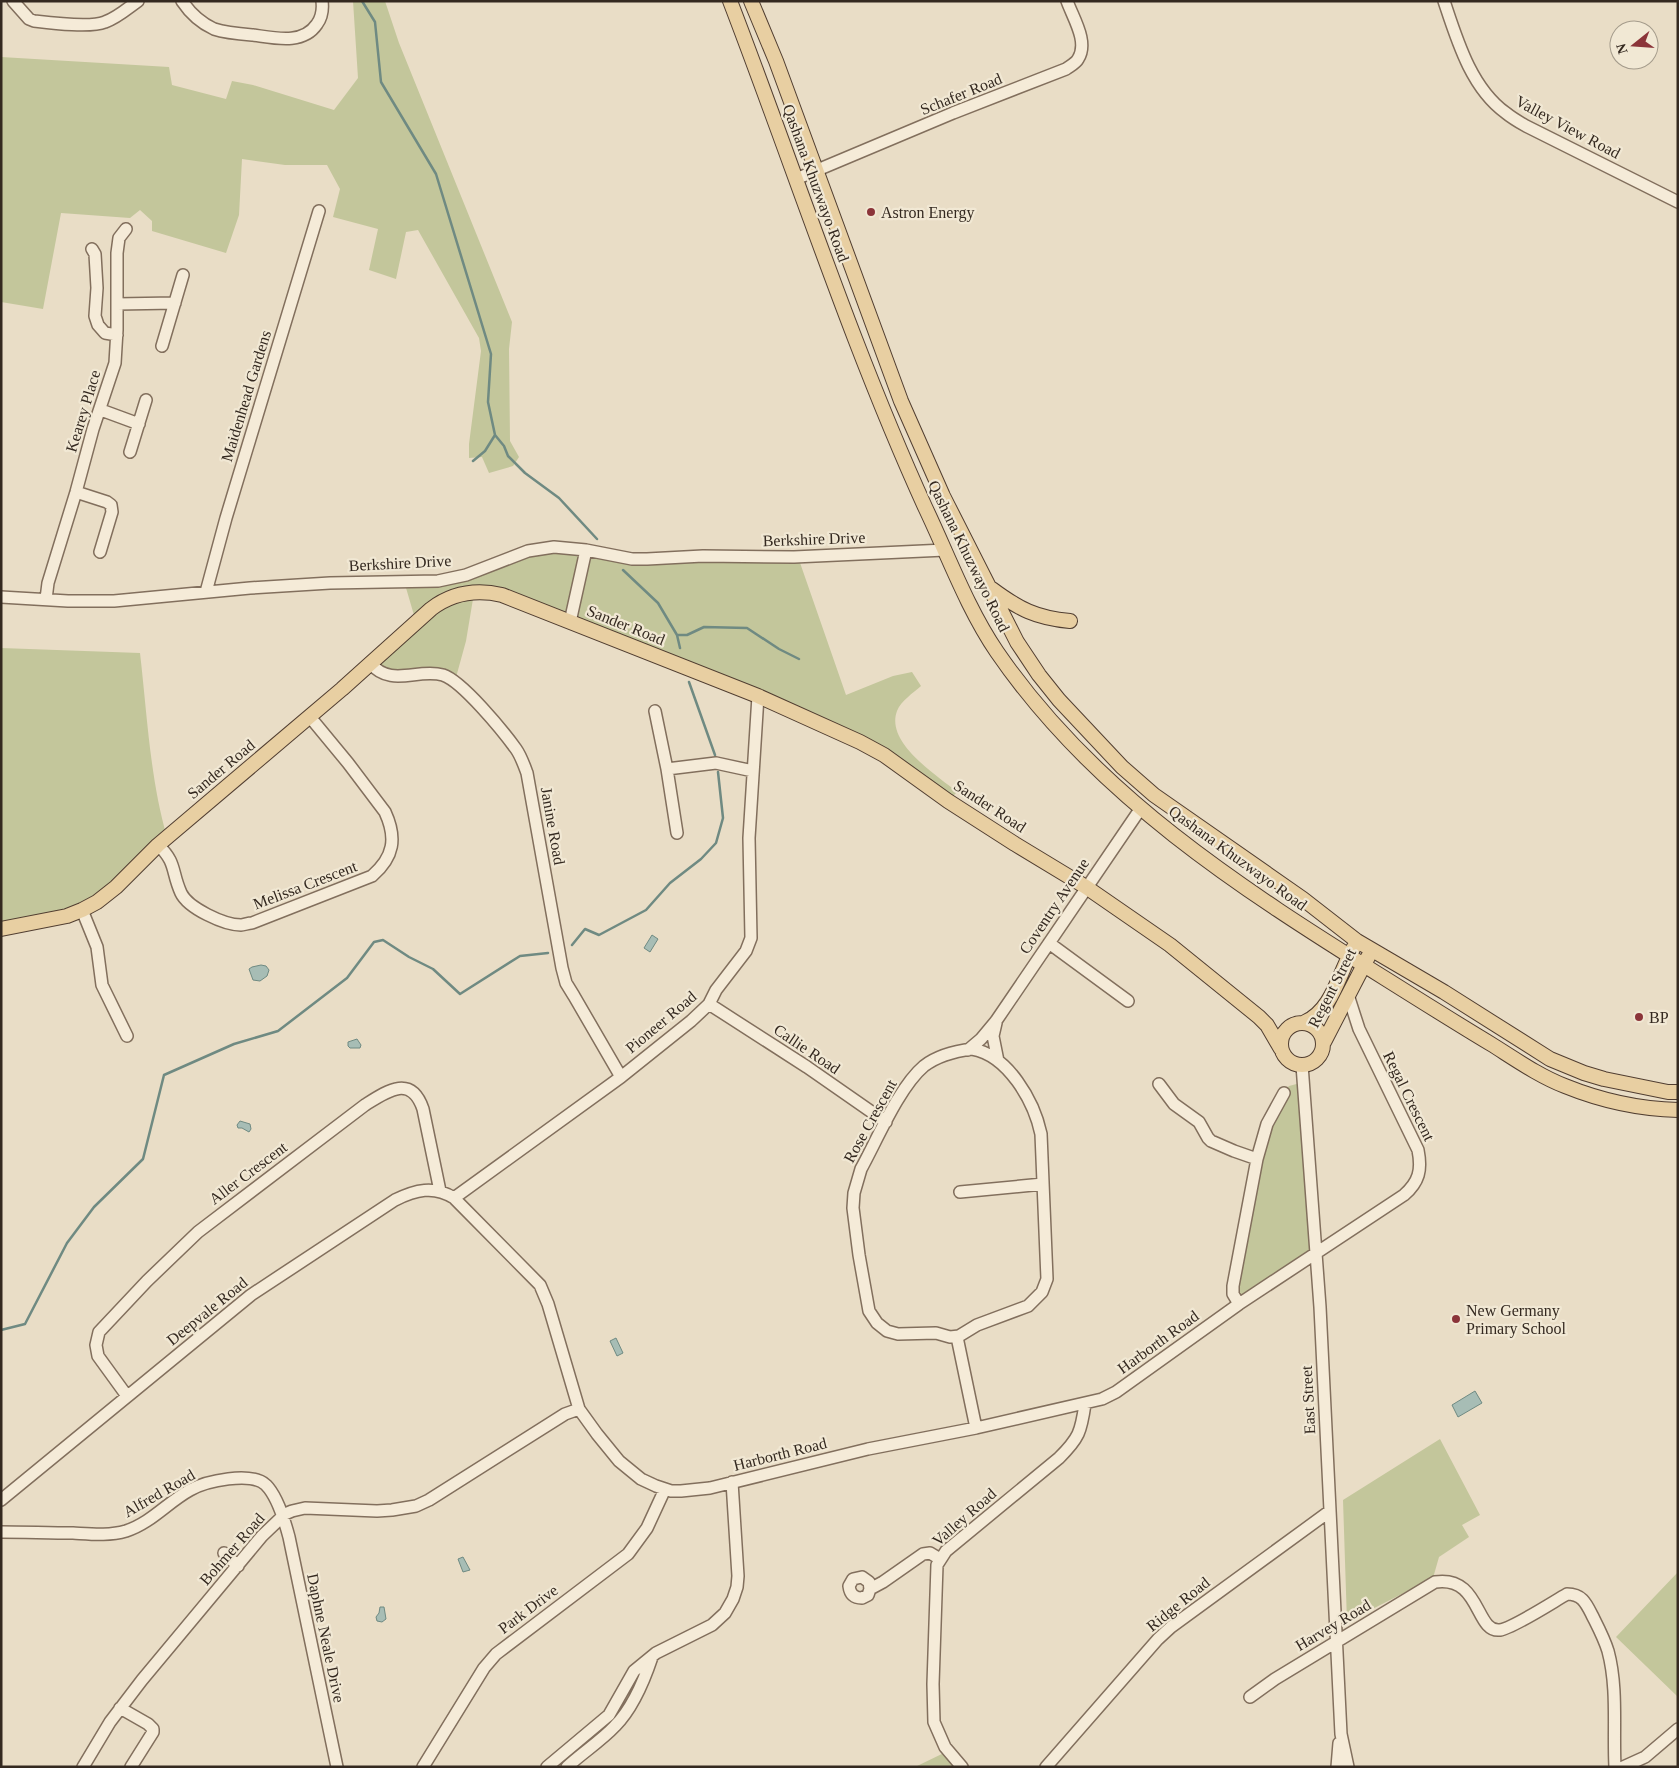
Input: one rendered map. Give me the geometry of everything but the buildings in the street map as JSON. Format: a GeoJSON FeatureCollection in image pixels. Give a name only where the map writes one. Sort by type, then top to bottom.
{"type":"FeatureCollection","features":[{"type":"Feature","properties":{"kind":"main road","name":"Qashana Khuzwayo Road"},"geometry":{"type":"LineString","coordinates":[[730,1],[807,212],[898,447],[968,599],[998,652],[1027,691],[1102,774],[1140,808],[1215,867],[1295,921],[1529,1068],[1561,1085],[1616,1103],[1642,1108],[1678,1110]]}},
{"type":"Feature","properties":{"kind":"main road","name":"Qashana Khuzwayo Road"},"geometry":{"type":"LineString","coordinates":[[752,1],[776,61],[901,402],[943,496],[1017,642],[1039,675],[1059,700],[1122,767],[1154,795],[1296,893],[1357,941],[1444,992],[1550,1059],[1604,1079],[1678,1092]]}},
{"type":"Feature","properties":{"kind":"main road"},"geometry":{"type":"LineString","coordinates":[[989,587],[1011,603],[1031,613],[1050,619],[1070,620]]}},
{"type":"Feature","properties":{"kind":"main road","name":"Sander Road"},"geometry":{"type":"LineString","coordinates":[[1,929],[67,916],[92,905],[116,887],[158,845],[310,717],[430,609],[443,600],[458,594],[485,592],[502,595],[758,696],[822,724],[884,755],[948,801],[1086,887],[1170,945],[1259,1017],[1267,1025],[1281,1049]]}},
{"type":"Feature","properties":{"kind":"main road","name":"Regent Street"},"geometry":{"type":"LineString","coordinates":[[1298,1024],[1314,1018],[1320,1013],[1328,1001],[1357,941]]}},
{"type":"Feature","properties":{"kind":"main road","name":"Regent Street"},"geometry":{"type":"LineString","coordinates":[[1324,1042],[1372,950]]}},
{"type":"Feature","properties":{"kind":"main road","name":"Sander Road"},"geometry":{"type":"LineString","coordinates":[[1259,1017],[1279,1024],[1298,1024]]}},
{"type":"Feature","properties":{"kind":"main road"},"geometry":{"type":"LineString","coordinates":[[1298,1024],[1318,1029],[1324,1042],[1320,1056],[1316,1061],[1302,1066],[1289,1061],[1281,1049],[1282,1035],[1298,1024]]}},
{"type":"Feature","properties":{"kind":"street"},"geometry":{"type":"LineString","coordinates":[[13,1],[29,19],[34,21],[90,24],[107,22],[138,1]]}},
{"type":"Feature","properties":{"kind":"street"},"geometry":{"type":"LineString","coordinates":[[182,1],[197,18],[214,28],[227,32],[290,38],[302,37],[312,30],[320,18],[322,1]]}},
{"type":"Feature","properties":{"kind":"street","name":"Schafer Road"},"geometry":{"type":"LineString","coordinates":[[796,179],[953,113],[1066,69],[1078,60],[1083,41],[1067,1]]}},
{"type":"Feature","properties":{"kind":"street","name":"Valley View Road"},"geometry":{"type":"LineString","coordinates":[[1444,1],[1475,78],[1504,113],[1526,126],[1678,202]]}},
{"type":"Feature","properties":{"kind":"street","name":"Maidenhead Gardens"},"geometry":{"type":"LineString","coordinates":[[206,592],[226,518],[319,210]]}},
{"type":"Feature","properties":{"kind":"street","name":"Kearey Place"},"geometry":{"type":"LineString","coordinates":[[46,599],[48,583],[93,429],[115,364],[117,253],[119,238],[126,229]]}},
{"type":"Feature","properties":{"kind":"street"},"geometry":{"type":"LineString","coordinates":[[92,249],[95,254],[97,288],[96,321],[104,333],[117,336]]}},
{"type":"Feature","properties":{"kind":"street"},"geometry":{"type":"LineString","coordinates":[[162,346],[183,275]]}},
{"type":"Feature","properties":{"kind":"street"},"geometry":{"type":"LineString","coordinates":[[117,304],[175,303]]}},
{"type":"Feature","properties":{"kind":"street"},"geometry":{"type":"LineString","coordinates":[[130,452],[146,400]]}},
{"type":"Feature","properties":{"kind":"street"},"geometry":{"type":"LineString","coordinates":[[100,410],[138,424]]}},
{"type":"Feature","properties":{"kind":"street"},"geometry":{"type":"LineString","coordinates":[[76,492],[111,505],[112,512],[100,552]]}},
{"type":"Feature","properties":{"kind":"street","name":"Berkshire Drive"},"geometry":{"type":"LineString","coordinates":[[1,596],[68,601],[114,601],[330,583],[438,581],[466,575],[528,551],[554,547],[647,559],[703,556],[794,557],[945,550]]}},
{"type":"Feature","properties":{"kind":"street"},"geometry":{"type":"LineString","coordinates":[[570,622],[586,550]]}},
{"type":"Feature","properties":{"kind":"street","name":"Janine Road"},"geometry":{"type":"LineString","coordinates":[[370,663],[380,672],[390,676],[441,674],[449,678],[480,707],[519,754],[527,773],[562,968],[570,989],[620,1076]]}},
{"type":"Feature","properties":{"kind":"street","name":"Pioneer Road"},"geometry":{"type":"LineString","coordinates":[[454,1198],[473,1186],[691,1021],[709,1004],[716,990],[750,944],[749,838],[758,696]]}},
{"type":"Feature","properties":{"kind":"street"},"geometry":{"type":"LineString","coordinates":[[655,711],[667,769],[677,833]]}},
{"type":"Feature","properties":{"kind":"street","name":"Melissa Crescent"},"geometry":{"type":"LineString","coordinates":[[158,845],[172,861],[181,894],[185,899],[211,916],[229,923],[241,925],[252,923],[372,876],[382,867],[390,851],[392,835],[389,821],[385,812],[348,763],[310,717]]}},
{"type":"Feature","properties":{"kind":"street"},"geometry":{"type":"LineString","coordinates":[[667,769],[716,764],[753,770]]}},
{"type":"Feature","properties":{"kind":"street","name":"Coventry Avenue"},"geometry":{"type":"LineString","coordinates":[[968,1050],[981,1039],[996,1021],[1140,808]]}},
{"type":"Feature","properties":{"kind":"street"},"geometry":{"type":"LineString","coordinates":[[82,910],[97,947],[102,985],[127,1036]]}},
{"type":"Feature","properties":{"kind":"street"},"geometry":{"type":"LineString","coordinates":[[1049,942],[1128,1001]]}},
{"type":"Feature","properties":{"kind":"street","name":"Regal Crescent"},"geometry":{"type":"LineString","coordinates":[[1316,1252],[1404,1195],[1414,1184],[1420,1169],[1418,1150],[1359,1029],[1348,995]]}},
{"type":"Feature","properties":{"kind":"street","name":"Callie Road"},"geometry":{"type":"LineString","coordinates":[[709,1004],[807,1067],[886,1122]]}},
{"type":"Feature","properties":{"kind":"street"},"geometry":{"type":"LineString","coordinates":[[996,1021],[993,1036],[998,1061]]}},
{"type":"Feature","properties":{"kind":"street"},"geometry":{"type":"LineString","coordinates":[[968,1050],[979,1050],[998,1061],[1019,1084],[1035,1112],[1041,1134],[1042,1184],[1048,1272],[1045,1287],[1028,1306],[976,1325],[957,1337],[976,1428]]}},
{"type":"Feature","properties":{"kind":"street","name":"Rose Crescent"},"geometry":{"type":"LineString","coordinates":[[957,1337],[936,1333],[892,1333],[877,1323],[869,1311],[858,1256],[853,1208],[854,1193],[861,1169],[902,1092],[924,1066],[946,1055],[968,1050]]}},
{"type":"Feature","properties":{"kind":"street","name":"East Street"},"geometry":{"type":"LineString","coordinates":[[1302,1066],[1316,1252],[1330,1511],[1340,1734],[1336,1767]]}},
{"type":"Feature","properties":{"kind":"street"},"geometry":{"type":"LineString","coordinates":[[1159,1084],[1174,1104],[1199,1122],[1208,1138],[1234,1151],[1257,1159]]}},
{"type":"Feature","properties":{"kind":"street","name":"Aller Crescent"},"geometry":{"type":"LineString","coordinates":[[127,1396],[98,1356],[96,1345],[99,1332],[147,1280],[198,1232],[365,1105],[392,1090],[400,1088],[407,1089],[418,1097],[423,1109],[440,1191]]}},
{"type":"Feature","properties":{"kind":"street"},"geometry":{"type":"LineString","coordinates":[[1239,1304],[1233,1294],[1233,1286],[1257,1159],[1267,1124],[1284,1093]]}},
{"type":"Feature","properties":{"kind":"street"},"geometry":{"type":"LineString","coordinates":[[960,1192],[1042,1184]]}},
{"type":"Feature","properties":{"kind":"street"},"geometry":{"type":"LineString","coordinates":[[468,1212],[468,1200],[473,1186]]}},
{"type":"Feature","properties":{"kind":"street","name":"Deepvale Road"},"geometry":{"type":"LineString","coordinates":[[1,1500],[251,1295],[395,1200],[421,1190],[429,1189],[440,1191],[454,1198]]}},
{"type":"Feature","properties":{"kind":"street","name":"Harborth Road"},"geometry":{"type":"LineString","coordinates":[[454,1198],[540,1285],[548,1304],[579,1409],[597,1434],[628,1470],[656,1486],[671,1491],[689,1491],[732,1482],[868,1449],[976,1428],[1102,1399],[1116,1392],[1239,1304],[1316,1252]]}},
{"type":"Feature","properties":{"kind":"street","name":"Valley Road"},"geometry":{"type":"LineString","coordinates":[[962,1767],[945,1747],[934,1722],[936,1570],[940,1559],[946,1551],[1059,1458],[1072,1445],[1082,1427],[1085,1404]]}},
{"type":"Feature","properties":{"kind":"street","name":"Bohmer Road"},"geometry":{"type":"LineString","coordinates":[[83,1767],[120,1708],[262,1536],[282,1516],[292,1510],[305,1508],[377,1511],[416,1506],[429,1500],[565,1414],[579,1409]]}},
{"type":"Feature","properties":{"kind":"street","name":"Alfred Road"},"geometry":{"type":"LineString","coordinates":[[1,1532],[102,1534],[123,1532],[152,1518],[189,1490],[200,1485],[228,1479],[260,1481],[267,1486],[282,1516]]}},
{"type":"Feature","properties":{"kind":"street"},"geometry":{"type":"LineString","coordinates":[[548,1767],[608,1715],[634,1671],[663,1650],[712,1625],[725,1613],[737,1588],[738,1576],[732,1482]]}},
{"type":"Feature","properties":{"kind":"street","name":"Park Drive"},"geometry":{"type":"LineString","coordinates":[[423,1767],[484,1668],[510,1642],[628,1554],[647,1528],[665,1489]]}},
{"type":"Feature","properties":{"kind":"street","name":"Ridge Road"},"geometry":{"type":"LineString","coordinates":[[1046,1767],[1158,1639],[1171,1627],[1330,1511]]}},
{"type":"Feature","properties":{"kind":"street","name":"Daphne Neale Drive"},"geometry":{"type":"LineString","coordinates":[[282,1516],[289,1537],[337,1767]]}},
{"type":"Feature","properties":{"kind":"street"},"geometry":{"type":"LineString","coordinates":[[870,1588],[883,1582],[923,1554],[930,1553],[940,1559]]}},
{"type":"Feature","properties":{"kind":"street"},"geometry":{"type":"LineString","coordinates":[[224,1554],[238,1566]]}},
{"type":"Feature","properties":{"kind":"street","name":"Harvey Road"},"geometry":{"type":"LineString","coordinates":[[1250,1697],[1275,1679],[1435,1582],[1452,1582],[1464,1587],[1489,1627],[1497,1630],[1509,1627],[1568,1594],[1577,1595],[1582,1599],[1603,1636],[1612,1670],[1615,1767]]}},
{"type":"Feature","properties":{"kind":"street"},"geometry":{"type":"LineString","coordinates":[[567,1767],[609,1732],[626,1713],[646,1675],[652,1657]]}},
{"type":"Feature","properties":{"kind":"street"},"geometry":{"type":"LineString","coordinates":[[120,1708],[148,1724],[153,1729],[153,1732],[131,1767]]}},
{"type":"Feature","properties":{"kind":"street"},"geometry":{"type":"LineString","coordinates":[[1622,1767],[1646,1756],[1678,1730]]}},
{"type":"Feature","properties":{"kind":"street","name":"East Street"},"geometry":{"type":"LineString","coordinates":[[1340,1734],[1348,1767]]}},
{"type":"Feature","properties":{"kind":"green space"},"geometry":{"type":"Polygon","coordinates":[[[353,1],[385,1],[399,43],[512,322],[509,349],[510,441],[519,457],[513,466],[489,473],[482,457],[469,458],[469,444],[481,351],[479,338],[418,230],[406,232],[396,279],[369,270],[378,229],[333,217],[340,189],[327,165],[285,165],[242,159],[239,215],[226,253],[152,231],[152,221],[140,210],[130,218],[61,213],[43,309],[1,302],[1,57],[169,67],[172,85],[226,99],[232,81],[253,85],[334,110],[358,78],[353,1]]]}},
{"type":"Feature","properties":{"kind":"green space"},"geometry":{"type":"Polygon","coordinates":[[[527,551],[607,555],[798,557],[846,695],[893,676],[912,672],[921,686],[904,701],[897,711],[895,723],[898,735],[915,757],[957,792],[948,801],[883,756],[513,599],[474,593],[466,641],[455,681],[405,676],[370,664],[416,622],[404,581],[437,580],[527,551]]]}},
{"type":"Feature","properties":{"kind":"green space"},"geometry":{"type":"Polygon","coordinates":[[[1,648],[140,653],[153,769],[167,837],[93,905],[1,929],[1,648]]]}},
{"type":"Feature","properties":{"kind":"green space"},"geometry":{"type":"Polygon","coordinates":[[[1304,1082],[1317,1252],[1240,1305],[1233,1293],[1257,1158],[1283,1092],[1289,1086],[1304,1082]]]}},
{"type":"Feature","properties":{"kind":"green space"},"geometry":{"type":"Polygon","coordinates":[[[1440,1439],[1480,1515],[1462,1525],[1469,1537],[1439,1557],[1433,1578],[1347,1622],[1343,1500],[1440,1439]]]}},
{"type":"Feature","properties":{"kind":"green space"},"geometry":{"type":"Polygon","coordinates":[[[1678,1572],[1678,1695],[1677,1696],[1616,1637],[1678,1572]]]}},
{"type":"Feature","properties":{"kind":"green space"},"geometry":{"type":"Polygon","coordinates":[[[948,1751],[961,1767],[915,1767],[948,1751]]]}},
{"type":"Feature","properties":{"kind":"water"},"geometry":{"type":"Polygon","coordinates":[[[652,935],[658,939],[650,952],[644,948],[652,935]]]}},
{"type":"Feature","properties":{"kind":"water"},"geometry":{"type":"Polygon","coordinates":[[[261,965],[266,966],[269,970],[267,976],[260,981],[253,980],[249,969],[261,965]]]}},
{"type":"Feature","properties":{"kind":"water"},"geometry":{"type":"Polygon","coordinates":[[[357,1039],[361,1045],[360,1048],[350,1048],[348,1046],[348,1042],[357,1039]]]}},
{"type":"Feature","properties":{"kind":"water"},"geometry":{"type":"Polygon","coordinates":[[[240,1121],[250,1124],[251,1129],[249,1132],[238,1128],[237,1125],[240,1121]]]}},
{"type":"Feature","properties":{"kind":"water"},"geometry":{"type":"Polygon","coordinates":[[[616,1338],[623,1353],[617,1356],[610,1341],[616,1338]]]}},
{"type":"Feature","properties":{"kind":"water"},"geometry":{"type":"Polygon","coordinates":[[[1475,1391],[1482,1403],[1458,1417],[1452,1405],[1475,1391]]]}},
{"type":"Feature","properties":{"kind":"water"},"geometry":{"type":"Polygon","coordinates":[[[463,1557],[470,1570],[463,1572],[458,1559],[463,1557]]]}},
{"type":"Feature","properties":{"kind":"water"},"geometry":{"type":"Polygon","coordinates":[[[380,1607],[384,1607],[386,1619],[382,1622],[377,1621],[376,1617],[380,1607]]]}},
{"type":"Feature","properties":{"kind":"waterway"},"geometry":{"type":"LineString","coordinates":[[362,1],[375,22],[381,82],[436,174],[491,354],[488,402],[495,435],[485,451],[473,461]]}},
{"type":"Feature","properties":{"kind":"waterway"},"geometry":{"type":"LineString","coordinates":[[495,435],[504,446],[508,456],[525,473],[559,498],[597,539]]}},
{"type":"Feature","properties":{"kind":"waterway"},"geometry":{"type":"LineString","coordinates":[[623,570],[658,603],[677,635],[687,635],[704,627],[747,628],[779,649],[799,659]]}},
{"type":"Feature","properties":{"kind":"waterway"},"geometry":{"type":"LineString","coordinates":[[677,635],[680,648]]}},
{"type":"Feature","properties":{"kind":"waterway"},"geometry":{"type":"LineString","coordinates":[[689,682],[715,755]]}},
{"type":"Feature","properties":{"kind":"waterway"},"geometry":{"type":"LineString","coordinates":[[572,945],[585,929],[599,935],[646,910],[670,883],[701,859],[716,843],[723,818],[718,772]]}},
{"type":"Feature","properties":{"kind":"waterway"},"geometry":{"type":"LineString","coordinates":[[1,1330],[25,1324],[67,1243],[94,1207],[143,1159],[164,1075],[234,1044],[278,1031],[347,978],[374,942],[383,940],[409,957],[433,969],[460,994],[520,956],[548,953]]}},
{"type":"Feature","properties":{"kind":"place","name":"Astron Energy"},"geometry":{"type":"Point","coordinates":[871,212]}},
{"type":"Feature","properties":{"kind":"place","name":"BP"},"geometry":{"type":"Point","coordinates":[1639,1017]}},
{"type":"Feature","properties":{"kind":"place","name":"New Germany Primary School"},"geometry":{"type":"Point","coordinates":[1456,1319]}}]}
